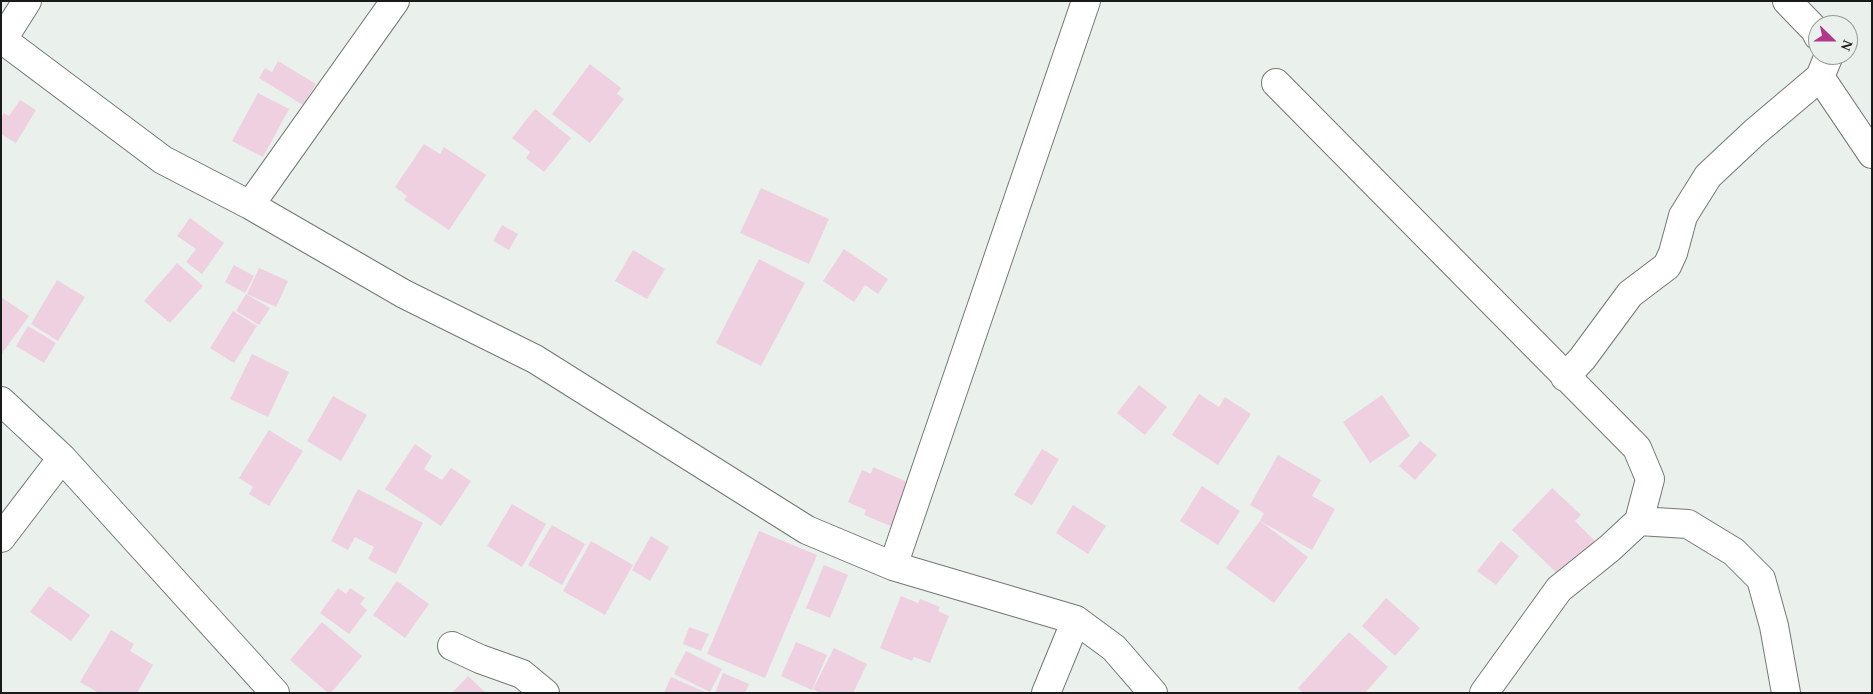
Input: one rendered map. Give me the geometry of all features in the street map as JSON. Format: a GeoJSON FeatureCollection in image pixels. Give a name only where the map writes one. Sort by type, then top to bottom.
{"type":"FeatureCollection","features":[{"type":"Feature","properties":{"kind":"street"},"geometry":{"type":"LineString","coordinates":[[27,1],[2,41],[163,160],[250,205],[404,294],[535,359],[807,530],[893,566],[1076,620],[1114,648],[1153,693]]}},
{"type":"Feature","properties":{"kind":"street"},"geometry":{"type":"LineString","coordinates":[[250,205],[395,1]]}},
{"type":"Feature","properties":{"kind":"street"},"geometry":{"type":"LineString","coordinates":[[893,566],[1086,1]]}},
{"type":"Feature","properties":{"kind":"street"},"geometry":{"type":"LineString","coordinates":[[1787,1],[1808,23]]}},
{"type":"Feature","properties":{"kind":"street"},"geometry":{"type":"LineString","coordinates":[[1565,377],[1582,359],[1630,294],[1667,266],[1673,254],[1683,216],[1708,176],[1824,66],[1872,154]]}},
{"type":"Feature","properties":{"kind":"street"},"geometry":{"type":"LineString","coordinates":[[1276,84],[1637,448],[1650,478],[1639,521],[1610,548],[1558,589],[1484,693]]}},
{"type":"Feature","properties":{"kind":"street"},"geometry":{"type":"LineString","coordinates":[[1,401],[62,458],[275,693]]}},
{"type":"Feature","properties":{"kind":"street"},"geometry":{"type":"LineString","coordinates":[[1,538],[62,458]]}},
{"type":"Feature","properties":{"kind":"street"},"geometry":{"type":"LineString","coordinates":[[1639,521],[1688,524],[1734,552],[1761,579],[1774,626],[1786,693]]}},
{"type":"Feature","properties":{"kind":"street"},"geometry":{"type":"LineString","coordinates":[[1046,693],[1076,620]]}},
{"type":"Feature","properties":{"kind":"street"},"geometry":{"type":"LineString","coordinates":[[452,646],[480,659],[522,674],[546,693]]}},
{"type":"Feature","properties":{"kind":"building"},"geometry":{"type":"Polygon","coordinates":[[[278,61],[316,84],[303,105],[259,78],[265,68],[272,72],[278,61]]]}},
{"type":"Feature","properties":{"kind":"building"},"geometry":{"type":"Polygon","coordinates":[[[590,64],[621,88],[617,94],[624,99],[590,143],[552,114],[590,64]]]}},
{"type":"Feature","properties":{"kind":"building"},"geometry":{"type":"Polygon","coordinates":[[[258,93],[289,109],[263,157],[232,141],[258,93]]]}},
{"type":"Feature","properties":{"kind":"building"},"geometry":{"type":"Polygon","coordinates":[[[20,100],[36,110],[16,143],[1,134],[1,117],[4,113],[9,116],[20,100]]]}},
{"type":"Feature","properties":{"kind":"building"},"geometry":{"type":"Polygon","coordinates":[[[535,109],[571,138],[544,172],[526,158],[530,152],[512,138],[535,109]]]}},
{"type":"Feature","properties":{"kind":"building"},"geometry":{"type":"Polygon","coordinates":[[[424,144],[440,154],[444,147],[486,175],[449,230],[404,200],[407,196],[395,187],[424,144]]]}},
{"type":"Feature","properties":{"kind":"building"},"geometry":{"type":"Polygon","coordinates":[[[761,188],[829,219],[809,264],[740,233],[761,188]]]}},
{"type":"Feature","properties":{"kind":"building"},"geometry":{"type":"Polygon","coordinates":[[[190,218],[224,243],[202,274],[186,262],[196,249],[177,236],[190,218]]]}},
{"type":"Feature","properties":{"kind":"building"},"geometry":{"type":"Polygon","coordinates":[[[502,225],[518,234],[509,250],[493,241],[502,225]]]}},
{"type":"Feature","properties":{"kind":"building"},"geometry":{"type":"Polygon","coordinates":[[[844,249],[888,279],[878,294],[865,285],[854,302],[823,281],[844,249]]]}},
{"type":"Feature","properties":{"kind":"building"},"geometry":{"type":"Polygon","coordinates":[[[633,250],[665,269],[647,299],[615,281],[633,250]]]}},
{"type":"Feature","properties":{"kind":"building"},"geometry":{"type":"Polygon","coordinates":[[[759,259],[805,283],[761,366],[716,343],[759,259]]]}},
{"type":"Feature","properties":{"kind":"building"},"geometry":{"type":"Polygon","coordinates":[[[177,263],[203,286],[170,323],[144,301],[177,263]]]}},
{"type":"Feature","properties":{"kind":"building"},"geometry":{"type":"Polygon","coordinates":[[[234,265],[254,276],[245,293],[225,282],[234,265]]]}},
{"type":"Feature","properties":{"kind":"building"},"geometry":{"type":"Polygon","coordinates":[[[259,268],[288,281],[276,307],[247,294],[259,268]]]}},
{"type":"Feature","properties":{"kind":"building"},"geometry":{"type":"Polygon","coordinates":[[[57,280],[85,297],[58,341],[31,324],[57,280]]]}},
{"type":"Feature","properties":{"kind":"building"},"geometry":{"type":"Polygon","coordinates":[[[246,294],[270,308],[259,325],[236,311],[246,294]]]}},
{"type":"Feature","properties":{"kind":"building"},"geometry":{"type":"Polygon","coordinates":[[[1,297],[29,316],[1,355],[1,297]]]}},
{"type":"Feature","properties":{"kind":"building"},"geometry":{"type":"Polygon","coordinates":[[[233,311],[257,326],[234,363],[210,348],[233,311]]]}},
{"type":"Feature","properties":{"kind":"building"},"geometry":{"type":"Polygon","coordinates":[[[28,326],[56,343],[44,363],[16,346],[28,326]]]}},
{"type":"Feature","properties":{"kind":"building"},"geometry":{"type":"Polygon","coordinates":[[[252,354],[289,372],[268,417],[230,399],[252,354]]]}},
{"type":"Feature","properties":{"kind":"building"},"geometry":{"type":"Polygon","coordinates":[[[1139,385],[1167,407],[1145,435],[1117,413],[1139,385]]]}},
{"type":"Feature","properties":{"kind":"building"},"geometry":{"type":"Polygon","coordinates":[[[1199,394],[1219,407],[1225,397],[1251,414],[1218,465],[1172,435],[1199,394]]]}},
{"type":"Feature","properties":{"kind":"building"},"geometry":{"type":"Polygon","coordinates":[[[1382,395],[1410,436],[1370,463],[1343,422],[1382,395]]]}},
{"type":"Feature","properties":{"kind":"building"},"geometry":{"type":"Polygon","coordinates":[[[333,396],[367,415],[341,461],[307,441],[333,396]]]}},
{"type":"Feature","properties":{"kind":"building"},"geometry":{"type":"Polygon","coordinates":[[[269,430],[303,451],[269,506],[249,494],[253,487],[239,478],[269,430]]]}},
{"type":"Feature","properties":{"kind":"building"},"geometry":{"type":"Polygon","coordinates":[[[1420,441],[1437,455],[1415,480],[1399,466],[1420,441]]]}},
{"type":"Feature","properties":{"kind":"building"},"geometry":{"type":"Polygon","coordinates":[[[415,444],[432,456],[424,469],[442,480],[451,468],[471,481],[441,526],[385,489],[415,444]]]}},
{"type":"Feature","properties":{"kind":"building"},"geometry":{"type":"Polygon","coordinates":[[[1042,449],[1059,459],[1032,505],[1014,495],[1042,449]]]}},
{"type":"Feature","properties":{"kind":"building"},"geometry":{"type":"Polygon","coordinates":[[[1278,455],[1321,480],[1312,496],[1335,509],[1312,550],[1260,521],[1264,513],[1250,505],[1278,455]]]}},
{"type":"Feature","properties":{"kind":"building"},"geometry":{"type":"Polygon","coordinates":[[[873,467],[912,484],[893,527],[864,515],[866,510],[848,502],[862,470],[871,474],[873,467]]]}},
{"type":"Feature","properties":{"kind":"building"},"geometry":{"type":"Polygon","coordinates":[[[1202,486],[1240,511],[1218,545],[1180,521],[1202,486]]]}},
{"type":"Feature","properties":{"kind":"building"},"geometry":{"type":"Polygon","coordinates":[[[1552,488],[1581,515],[1575,521],[1597,543],[1563,579],[1512,530],[1552,488]]]}},
{"type":"Feature","properties":{"kind":"building"},"geometry":{"type":"Polygon","coordinates":[[[358,489],[423,523],[396,574],[368,559],[374,547],[355,537],[348,550],[331,541],[358,489]]]}},
{"type":"Feature","properties":{"kind":"building"},"geometry":{"type":"Polygon","coordinates":[[[512,504],[546,524],[522,567],[487,546],[512,504]]]}},
{"type":"Feature","properties":{"kind":"building"},"geometry":{"type":"Polygon","coordinates":[[[1073,505],[1106,526],[1088,554],[1056,533],[1073,505]]]}},
{"type":"Feature","properties":{"kind":"building"},"geometry":{"type":"Polygon","coordinates":[[[1260,521],[1308,557],[1274,603],[1226,568],[1260,521]]]}},
{"type":"Feature","properties":{"kind":"building"},"geometry":{"type":"Polygon","coordinates":[[[552,525],[585,544],[562,585],[528,565],[552,525]]]}},
{"type":"Feature","properties":{"kind":"building"},"geometry":{"type":"Polygon","coordinates":[[[759,531],[817,555],[765,678],[707,654],[759,531]]]}},
{"type":"Feature","properties":{"kind":"building"},"geometry":{"type":"Polygon","coordinates":[[[651,536],[669,547],[650,581],[632,570],[651,536]]]}},
{"type":"Feature","properties":{"kind":"building"},"geometry":{"type":"Polygon","coordinates":[[[591,541],[633,565],[605,615],[563,591],[591,541]]]}},
{"type":"Feature","properties":{"kind":"building"},"geometry":{"type":"Polygon","coordinates":[[[1501,541],[1519,556],[1496,585],[1477,571],[1501,541]]]}},
{"type":"Feature","properties":{"kind":"building"},"geometry":{"type":"Polygon","coordinates":[[[824,565],[848,575],[830,618],[806,608],[824,565]]]}},
{"type":"Feature","properties":{"kind":"building"},"geometry":{"type":"Polygon","coordinates":[[[397,581],[429,604],[405,638],[373,615],[397,581]]]}},
{"type":"Feature","properties":{"kind":"building"},"geometry":{"type":"Polygon","coordinates":[[[49,586],[90,615],[71,641],[30,612],[49,586]]]}},
{"type":"Feature","properties":{"kind":"building"},"geometry":{"type":"Polygon","coordinates":[[[338,588],[346,594],[350,588],[365,598],[360,604],[367,610],[349,634],[320,613],[338,588]]]}},
{"type":"Feature","properties":{"kind":"building"},"geometry":{"type":"Polygon","coordinates":[[[901,596],[918,603],[920,599],[940,607],[938,611],[949,616],[930,663],[914,657],[912,661],[880,648],[901,596]]]}},
{"type":"Feature","properties":{"kind":"building"},"geometry":{"type":"Polygon","coordinates":[[[1386,598],[1420,628],[1395,656],[1362,626],[1386,598]]]}},
{"type":"Feature","properties":{"kind":"building"},"geometry":{"type":"Polygon","coordinates":[[[322,622],[362,656],[331,693],[328,693],[290,660],[322,622]]]}},
{"type":"Feature","properties":{"kind":"building"},"geometry":{"type":"Polygon","coordinates":[[[689,627],[709,634],[701,651],[683,644],[689,627]]]}},
{"type":"Feature","properties":{"kind":"building"},"geometry":{"type":"Polygon","coordinates":[[[111,630],[134,644],[130,651],[153,665],[137,693],[99,693],[80,682],[111,630]]]}},
{"type":"Feature","properties":{"kind":"building"},"geometry":{"type":"Polygon","coordinates":[[[1349,632],[1388,667],[1365,693],[1303,693],[1298,688],[1349,632]]]}},
{"type":"Feature","properties":{"kind":"building"},"geometry":{"type":"Polygon","coordinates":[[[796,642],[827,655],[812,690],[781,676],[796,642]]]}},
{"type":"Feature","properties":{"kind":"building"},"geometry":{"type":"Polygon","coordinates":[[[834,648],[867,664],[853,693],[820,693],[813,689],[834,648]]]}},
{"type":"Feature","properties":{"kind":"building"},"geometry":{"type":"Polygon","coordinates":[[[686,651],[722,669],[710,692],[674,674],[686,651]]]}},
{"type":"Feature","properties":{"kind":"building"},"geometry":{"type":"Polygon","coordinates":[[[723,673],[749,684],[745,693],[715,693],[723,673]]]}},
{"type":"Feature","properties":{"kind":"building"},"geometry":{"type":"Polygon","coordinates":[[[468,676],[486,693],[452,693],[468,676]]]}},
{"type":"Feature","properties":{"kind":"building"},"geometry":{"type":"Polygon","coordinates":[[[671,677],[707,693],[664,693],[671,677]]]}}]}
